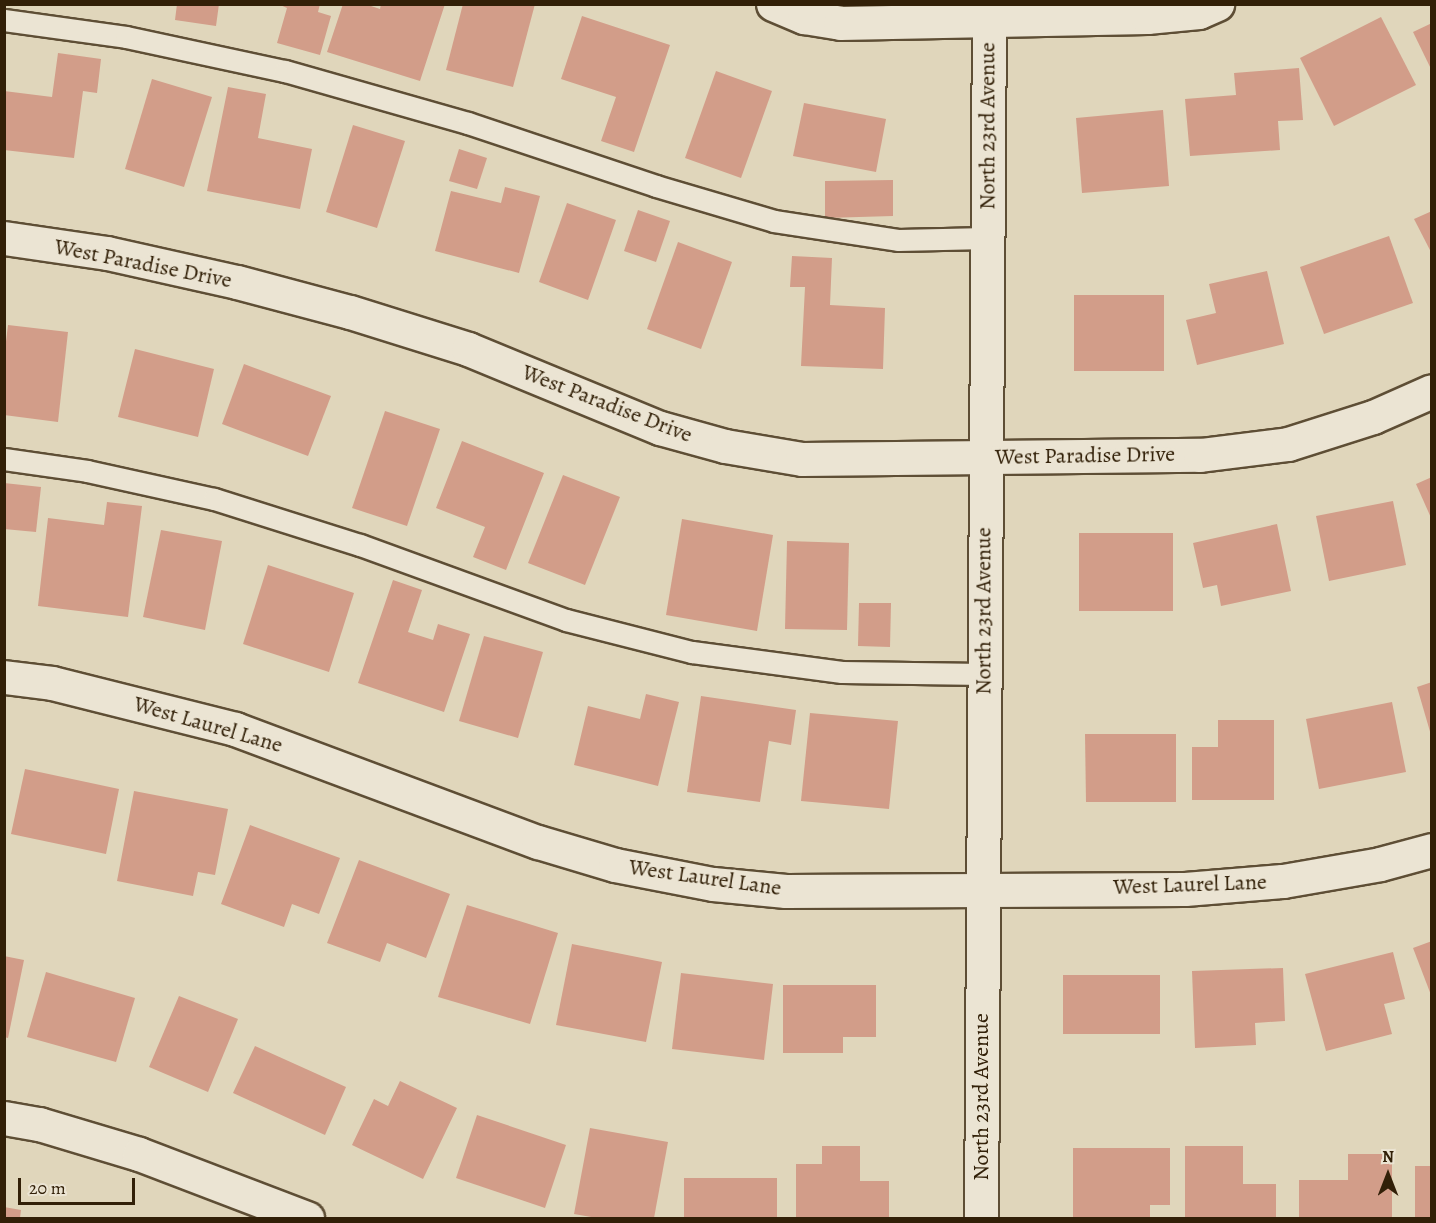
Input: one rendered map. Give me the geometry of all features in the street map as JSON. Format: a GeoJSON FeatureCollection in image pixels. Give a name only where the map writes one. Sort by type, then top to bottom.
{"type":"FeatureCollection","features":[{"type":"Feature","properties":{"kind":"street"},"geometry":{"type":"LineString","coordinates":[[772,4],[804,17],[840,22],[989,12],[1147,17],[1199,12],[1217,4]]}},
{"type":"Feature","properties":{"kind":"street","name":"North 23rd Avenue"},"geometry":{"type":"LineString","coordinates":[[981,1218],[989,12]]}},
{"type":"Feature","properties":{"kind":"street","name":"West Paradise Drive"},"geometry":{"type":"LineString","coordinates":[[4,238],[107,252],[237,282],[350,312],[468,349],[660,428],[725,446],[802,459],[1200,455],[1288,444],[1373,417],[1431,391]]}},
{"type":"Feature","properties":{"kind":"street","name":"West Laurel Lane"},"geometry":{"type":"LineString","coordinates":[[4,676],[52,683],[235,729],[538,842],[615,865],[713,884],[786,891],[1185,889],[1293,879],[1380,864],[1431,850]]}},
{"type":"Feature","properties":{"kind":"street"},"geometry":{"type":"LineString","coordinates":[[4,1118],[39,1125],[139,1154],[307,1218]]}},
{"type":"Feature","properties":{"kind":"lane"},"geometry":{"type":"LineString","coordinates":[[4,20],[126,37],[285,71],[468,123],[656,186],[774,221],[898,240],[987,238]]}},
{"type":"Feature","properties":{"kind":"lane"},"geometry":{"type":"LineString","coordinates":[[4,459],[87,471],[214,499],[360,545],[566,620],[692,652],[842,672],[984,674]]}},
{"type":"Feature","properties":{"kind":"building"},"geometry":{"type":"Polygon","coordinates":[[[177,4],[219,4],[216,26],[175,20],[177,4]]]}},
{"type":"Feature","properties":{"kind":"building"},"geometry":{"type":"Polygon","coordinates":[[[278,4],[320,4],[318,12],[331,16],[320,55],[277,43],[287,8],[278,4]]]}},
{"type":"Feature","properties":{"kind":"building"},"geometry":{"type":"Polygon","coordinates":[[[343,4],[365,4],[380,9],[381,4],[445,4],[420,81],[327,52],[343,4]]]}},
{"type":"Feature","properties":{"kind":"building"},"geometry":{"type":"Polygon","coordinates":[[[463,4],[535,4],[513,87],[446,70],[463,4]]]}},
{"type":"Feature","properties":{"kind":"building"},"geometry":{"type":"Polygon","coordinates":[[[582,16],[670,45],[634,152],[601,141],[616,97],[561,79],[582,16]]]}},
{"type":"Feature","properties":{"kind":"building"},"geometry":{"type":"Polygon","coordinates":[[[1381,17],[1416,85],[1334,126],[1300,58],[1381,17]]]}},
{"type":"Feature","properties":{"kind":"building"},"geometry":{"type":"Polygon","coordinates":[[[1432,23],[1432,71],[1413,32],[1432,23]]]}},
{"type":"Feature","properties":{"kind":"building"},"geometry":{"type":"Polygon","coordinates":[[[58,53],[101,59],[97,93],[83,91],[74,158],[4,150],[4,91],[52,97],[58,53]]]}},
{"type":"Feature","properties":{"kind":"building"},"geometry":{"type":"Polygon","coordinates":[[[1299,68],[1303,120],[1278,121],[1280,150],[1190,156],[1185,99],[1236,95],[1234,73],[1299,68]]]}},
{"type":"Feature","properties":{"kind":"building"},"geometry":{"type":"Polygon","coordinates":[[[716,71],[772,91],[741,178],[685,158],[716,71]]]}},
{"type":"Feature","properties":{"kind":"building"},"geometry":{"type":"Polygon","coordinates":[[[152,79],[212,97],[184,187],[125,169],[152,79]]]}},
{"type":"Feature","properties":{"kind":"building"},"geometry":{"type":"Polygon","coordinates":[[[228,87],[266,94],[258,138],[312,149],[300,209],[207,191],[228,87]]]}},
{"type":"Feature","properties":{"kind":"building"},"geometry":{"type":"Polygon","coordinates":[[[804,103],[886,119],[876,172],[793,156],[804,103]]]}},
{"type":"Feature","properties":{"kind":"building"},"geometry":{"type":"Polygon","coordinates":[[[1163,110],[1169,186],[1082,193],[1076,118],[1163,110]]]}},
{"type":"Feature","properties":{"kind":"building"},"geometry":{"type":"Polygon","coordinates":[[[353,125],[405,141],[377,228],[326,212],[353,125]]]}},
{"type":"Feature","properties":{"kind":"building"},"geometry":{"type":"Polygon","coordinates":[[[459,149],[487,158],[477,189],[449,181],[459,149]]]}},
{"type":"Feature","properties":{"kind":"building"},"geometry":{"type":"Polygon","coordinates":[[[893,180],[893,216],[825,218],[825,181],[893,180]]]}},
{"type":"Feature","properties":{"kind":"building"},"geometry":{"type":"Polygon","coordinates":[[[505,187],[540,196],[519,273],[435,251],[451,191],[501,203],[505,187]]]}},
{"type":"Feature","properties":{"kind":"building"},"geometry":{"type":"Polygon","coordinates":[[[567,203],[616,220],[588,300],[539,282],[567,203]]]}},
{"type":"Feature","properties":{"kind":"building"},"geometry":{"type":"Polygon","coordinates":[[[638,210],[670,221],[656,262],[624,251],[638,210]]]}},
{"type":"Feature","properties":{"kind":"building"},"geometry":{"type":"Polygon","coordinates":[[[1432,211],[1432,254],[1414,219],[1432,211]]]}},
{"type":"Feature","properties":{"kind":"building"},"geometry":{"type":"Polygon","coordinates":[[[1389,236],[1413,303],[1324,334],[1300,267],[1389,236]]]}},
{"type":"Feature","properties":{"kind":"building"},"geometry":{"type":"Polygon","coordinates":[[[678,242],[732,262],[701,349],[647,329],[678,242]]]}},
{"type":"Feature","properties":{"kind":"building"},"geometry":{"type":"Polygon","coordinates":[[[792,256],[832,258],[830,305],[885,308],[883,369],[801,366],[805,287],[790,287],[792,256]]]}},
{"type":"Feature","properties":{"kind":"building"},"geometry":{"type":"Polygon","coordinates":[[[1267,271],[1284,344],[1197,365],[1186,320],[1216,313],[1209,284],[1267,271]]]}},
{"type":"Feature","properties":{"kind":"building"},"geometry":{"type":"Polygon","coordinates":[[[1074,295],[1164,295],[1164,371],[1074,371],[1074,295]]]}},
{"type":"Feature","properties":{"kind":"building"},"geometry":{"type":"Polygon","coordinates":[[[8,325],[68,332],[58,422],[4,415],[4,358],[8,325]]]}},
{"type":"Feature","properties":{"kind":"building"},"geometry":{"type":"Polygon","coordinates":[[[135,349],[214,369],[198,437],[118,417],[135,349]]]}},
{"type":"Feature","properties":{"kind":"building"},"geometry":{"type":"Polygon","coordinates":[[[244,364],[331,396],[308,456],[222,424],[244,364]]]}},
{"type":"Feature","properties":{"kind":"building"},"geometry":{"type":"Polygon","coordinates":[[[385,411],[440,429],[407,526],[352,508],[385,411]]]}},
{"type":"Feature","properties":{"kind":"building"},"geometry":{"type":"Polygon","coordinates":[[[462,441],[544,473],[506,570],[473,557],[485,527],[436,508],[462,441]]]}},
{"type":"Feature","properties":{"kind":"building"},"geometry":{"type":"Polygon","coordinates":[[[563,475],[620,497],[585,585],[528,563],[563,475]]]}},
{"type":"Feature","properties":{"kind":"building"},"geometry":{"type":"Polygon","coordinates":[[[1432,477],[1432,520],[1416,484],[1432,477]]]}},
{"type":"Feature","properties":{"kind":"building"},"geometry":{"type":"Polygon","coordinates":[[[4,483],[41,487],[36,532],[4,529],[4,483]]]}},
{"type":"Feature","properties":{"kind":"building"},"geometry":{"type":"Polygon","coordinates":[[[1393,501],[1406,565],[1329,581],[1316,516],[1393,501]]]}},
{"type":"Feature","properties":{"kind":"building"},"geometry":{"type":"Polygon","coordinates":[[[107,502],[142,506],[128,617],[38,606],[48,518],[104,525],[107,502]]]}},
{"type":"Feature","properties":{"kind":"building"},"geometry":{"type":"Polygon","coordinates":[[[682,519],[773,535],[757,631],[666,615],[682,519]]]}},
{"type":"Feature","properties":{"kind":"building"},"geometry":{"type":"Polygon","coordinates":[[[1277,524],[1291,591],[1221,606],[1217,585],[1203,588],[1193,543],[1277,524]]]}},
{"type":"Feature","properties":{"kind":"building"},"geometry":{"type":"Polygon","coordinates":[[[161,530],[222,541],[205,630],[143,617],[161,530]]]}},
{"type":"Feature","properties":{"kind":"building"},"geometry":{"type":"Polygon","coordinates":[[[1079,533],[1173,533],[1173,611],[1079,611],[1079,533]]]}},
{"type":"Feature","properties":{"kind":"building"},"geometry":{"type":"Polygon","coordinates":[[[787,541],[849,543],[847,630],[785,629],[787,541]]]}},
{"type":"Feature","properties":{"kind":"building"},"geometry":{"type":"Polygon","coordinates":[[[268,565],[354,593],[329,672],[243,644],[268,565]]]}},
{"type":"Feature","properties":{"kind":"building"},"geometry":{"type":"Polygon","coordinates":[[[393,580],[422,590],[408,632],[433,640],[438,624],[470,634],[444,712],[358,683],[393,580]]]}},
{"type":"Feature","properties":{"kind":"building"},"geometry":{"type":"Polygon","coordinates":[[[859,603],[891,603],[890,647],[858,646],[859,603]]]}},
{"type":"Feature","properties":{"kind":"building"},"geometry":{"type":"Polygon","coordinates":[[[484,636],[543,652],[518,738],[459,721],[484,636]]]}},
{"type":"Feature","properties":{"kind":"building"},"geometry":{"type":"Polygon","coordinates":[[[1432,682],[1432,735],[1431,735],[1417,687],[1432,682]]]}},
{"type":"Feature","properties":{"kind":"building"},"geometry":{"type":"Polygon","coordinates":[[[646,694],[679,702],[658,786],[574,765],[588,706],[640,719],[646,694]]]}},
{"type":"Feature","properties":{"kind":"building"},"geometry":{"type":"Polygon","coordinates":[[[701,696],[796,710],[791,745],[769,741],[760,802],[687,792],[701,696]]]}},
{"type":"Feature","properties":{"kind":"building"},"geometry":{"type":"Polygon","coordinates":[[[1392,702],[1406,772],[1319,789],[1306,719],[1392,702]]]}},
{"type":"Feature","properties":{"kind":"building"},"geometry":{"type":"Polygon","coordinates":[[[810,713],[898,721],[889,809],[801,801],[810,713]]]}},
{"type":"Feature","properties":{"kind":"building"},"geometry":{"type":"Polygon","coordinates":[[[1218,720],[1274,720],[1274,800],[1192,800],[1192,747],[1218,747],[1218,720]]]}},
{"type":"Feature","properties":{"kind":"building"},"geometry":{"type":"Polygon","coordinates":[[[1085,734],[1176,734],[1176,802],[1086,802],[1085,734]]]}},
{"type":"Feature","properties":{"kind":"building"},"geometry":{"type":"Polygon","coordinates":[[[25,769],[119,789],[106,854],[11,834],[25,769]]]}},
{"type":"Feature","properties":{"kind":"building"},"geometry":{"type":"Polygon","coordinates":[[[134,791],[228,809],[215,875],[198,872],[193,896],[117,881],[134,791]]]}},
{"type":"Feature","properties":{"kind":"building"},"geometry":{"type":"Polygon","coordinates":[[[250,825],[340,858],[319,914],[292,904],[284,927],[221,904],[250,825]]]}},
{"type":"Feature","properties":{"kind":"building"},"geometry":{"type":"Polygon","coordinates":[[[359,860],[450,894],[426,958],[387,943],[380,962],[327,943],[359,860]]]}},
{"type":"Feature","properties":{"kind":"building"},"geometry":{"type":"Polygon","coordinates":[[[467,905],[558,933],[530,1024],[438,997],[467,905]]]}},
{"type":"Feature","properties":{"kind":"building"},"geometry":{"type":"Polygon","coordinates":[[[1432,941],[1432,995],[1431,995],[1413,948],[1432,941]]]}},
{"type":"Feature","properties":{"kind":"building"},"geometry":{"type":"Polygon","coordinates":[[[572,944],[662,962],[646,1042],[556,1025],[572,944]]]}},
{"type":"Feature","properties":{"kind":"building"},"geometry":{"type":"Polygon","coordinates":[[[1393,952],[1405,999],[1384,1004],[1392,1034],[1326,1051],[1305,974],[1393,952]]]}},
{"type":"Feature","properties":{"kind":"building"},"geometry":{"type":"Polygon","coordinates":[[[4,956],[24,960],[8,1038],[4,1037],[4,956]]]}},
{"type":"Feature","properties":{"kind":"building"},"geometry":{"type":"Polygon","coordinates":[[[1283,968],[1285,1021],[1255,1023],[1256,1045],[1195,1048],[1192,971],[1283,968]]]}},
{"type":"Feature","properties":{"kind":"building"},"geometry":{"type":"Polygon","coordinates":[[[46,972],[135,998],[116,1062],[27,1037],[46,972]]]}},
{"type":"Feature","properties":{"kind":"building"},"geometry":{"type":"Polygon","coordinates":[[[681,973],[773,984],[764,1060],[672,1049],[681,973]]]}},
{"type":"Feature","properties":{"kind":"building"},"geometry":{"type":"Polygon","coordinates":[[[1063,975],[1160,975],[1160,1034],[1063,1034],[1063,975]]]}},
{"type":"Feature","properties":{"kind":"building"},"geometry":{"type":"Polygon","coordinates":[[[783,985],[876,985],[876,1037],[843,1037],[843,1053],[783,1053],[783,985]]]}},
{"type":"Feature","properties":{"kind":"building"},"geometry":{"type":"Polygon","coordinates":[[[179,996],[238,1019],[208,1092],[149,1067],[179,996]]]}},
{"type":"Feature","properties":{"kind":"building"},"geometry":{"type":"Polygon","coordinates":[[[255,1046],[346,1087],[325,1135],[233,1093],[255,1046]]]}},
{"type":"Feature","properties":{"kind":"building"},"geometry":{"type":"Polygon","coordinates":[[[400,1081],[457,1108],[423,1179],[352,1145],[374,1099],[388,1106],[400,1081]]]}},
{"type":"Feature","properties":{"kind":"building"},"geometry":{"type":"Polygon","coordinates":[[[477,1115],[566,1145],[545,1208],[456,1178],[477,1115]]]}},
{"type":"Feature","properties":{"kind":"building"},"geometry":{"type":"Polygon","coordinates":[[[590,1128],[668,1142],[654,1218],[597,1218],[574,1214],[590,1128]]]}},
{"type":"Feature","properties":{"kind":"building"},"geometry":{"type":"Polygon","coordinates":[[[822,1146],[860,1146],[860,1181],[889,1181],[889,1218],[796,1218],[796,1164],[822,1164],[822,1146]]]}},
{"type":"Feature","properties":{"kind":"building"},"geometry":{"type":"Polygon","coordinates":[[[1185,1146],[1243,1146],[1243,1184],[1276,1184],[1276,1218],[1185,1218],[1185,1146]]]}},
{"type":"Feature","properties":{"kind":"building"},"geometry":{"type":"Polygon","coordinates":[[[1073,1148],[1170,1148],[1170,1205],[1150,1205],[1150,1218],[1073,1218],[1073,1148]]]}},
{"type":"Feature","properties":{"kind":"building"},"geometry":{"type":"Polygon","coordinates":[[[1348,1154],[1392,1154],[1392,1218],[1299,1218],[1299,1180],[1348,1180],[1348,1154]]]}},
{"type":"Feature","properties":{"kind":"building"},"geometry":{"type":"Polygon","coordinates":[[[1415,1166],[1432,1166],[1432,1218],[1415,1218],[1415,1166]]]}},
{"type":"Feature","properties":{"kind":"building"},"geometry":{"type":"Polygon","coordinates":[[[684,1178],[777,1178],[777,1218],[684,1218],[684,1178]]]}},
{"type":"Feature","properties":{"kind":"building"},"geometry":{"type":"Polygon","coordinates":[[[4,1207],[21,1210],[20,1218],[4,1218],[4,1207]]]}}]}
